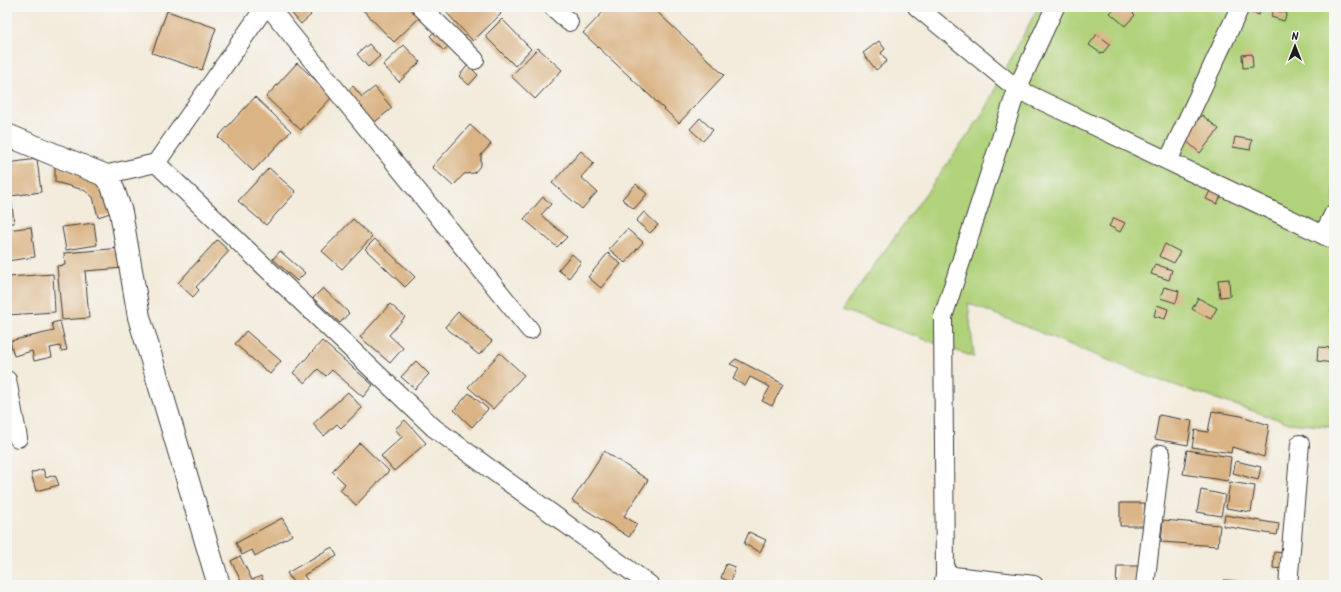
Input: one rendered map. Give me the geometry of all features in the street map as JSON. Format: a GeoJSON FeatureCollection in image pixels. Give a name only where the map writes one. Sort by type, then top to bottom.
{"type":"FeatureCollection","features":[{"type":"Feature","properties":{"kind":"street"},"geometry":{"type":"LineString","coordinates":[[104,175],[156,163],[265,7]]}},
{"type":"Feature","properties":{"kind":"street"},"geometry":{"type":"LineString","coordinates":[[269,7],[530,330]]}},
{"type":"Feature","properties":{"kind":"street"},"geometry":{"type":"LineString","coordinates":[[421,7],[475,60]]}},
{"type":"Feature","properties":{"kind":"street"},"geometry":{"type":"LineString","coordinates":[[553,7],[568,22]]}},
{"type":"Feature","properties":{"kind":"street"},"geometry":{"type":"LineString","coordinates":[[917,7],[1017,89],[1329,238],[1334,213]]}},
{"type":"Feature","properties":{"kind":"street"},"geometry":{"type":"LineString","coordinates":[[1034,585],[944,580],[943,317],[1017,89],[1055,7]]}},
{"type":"Feature","properties":{"kind":"street"},"geometry":{"type":"LineString","coordinates":[[1168,161],[1240,7]]}},
{"type":"Feature","properties":{"kind":"street"},"geometry":{"type":"LineString","coordinates":[[7,136],[104,175],[112,186],[121,212],[139,317],[219,585]]}},
{"type":"Feature","properties":{"kind":"street"},"geometry":{"type":"LineString","coordinates":[[156,163],[434,428],[650,585]]}},
{"type":"Feature","properties":{"kind":"street"},"geometry":{"type":"LineString","coordinates":[[7,380],[18,438]]}},
{"type":"Feature","properties":{"kind":"street"},"geometry":{"type":"LineString","coordinates":[[1288,585],[1300,444]]}},
{"type":"Feature","properties":{"kind":"street"},"geometry":{"type":"LineString","coordinates":[[1144,585],[1161,454]]}},
{"type":"Feature","properties":{"kind":"green space"},"geometry":{"type":"Polygon","coordinates":[[[1038,7],[1334,7],[1334,427],[1289,423],[1147,376],[968,303],[974,357],[842,310],[980,118],[1038,7]]]}},
{"type":"Feature","properties":{"kind":"building"},"geometry":{"type":"Polygon","coordinates":[[[286,7],[305,7],[311,15],[301,24],[286,7]]]}},
{"type":"Feature","properties":{"kind":"building"},"geometry":{"type":"Polygon","coordinates":[[[360,7],[414,7],[422,15],[394,42],[360,7]]]}},
{"type":"Feature","properties":{"kind":"building"},"geometry":{"type":"Polygon","coordinates":[[[451,7],[494,7],[501,14],[473,41],[446,12],[451,7]]]}},
{"type":"Feature","properties":{"kind":"building"},"geometry":{"type":"Polygon","coordinates":[[[608,7],[652,7],[724,75],[679,123],[583,33],[608,7]]]}},
{"type":"Feature","properties":{"kind":"building"},"geometry":{"type":"Polygon","coordinates":[[[1116,7],[1127,7],[1135,15],[1125,26],[1110,13],[1116,7]]]}},
{"type":"Feature","properties":{"kind":"building"},"geometry":{"type":"Polygon","coordinates":[[[1247,7],[1261,7],[1259,15],[1245,11],[1247,7]]]}},
{"type":"Feature","properties":{"kind":"building"},"geometry":{"type":"Polygon","coordinates":[[[1273,10],[1287,13],[1284,21],[1271,17],[1273,10]]]}},
{"type":"Feature","properties":{"kind":"building"},"geometry":{"type":"Polygon","coordinates":[[[167,11],[216,28],[202,70],[152,53],[167,11]]]}},
{"type":"Feature","properties":{"kind":"building"},"geometry":{"type":"Polygon","coordinates":[[[502,19],[531,49],[515,66],[485,36],[502,19]]]}},
{"type":"Feature","properties":{"kind":"building"},"geometry":{"type":"Polygon","coordinates":[[[439,27],[453,43],[444,51],[430,36],[439,27]]]}},
{"type":"Feature","properties":{"kind":"building"},"geometry":{"type":"Polygon","coordinates":[[[1097,34],[1110,44],[1102,54],[1089,45],[1097,34]]]}},
{"type":"Feature","properties":{"kind":"building"},"geometry":{"type":"Polygon","coordinates":[[[879,41],[885,49],[881,53],[887,61],[876,70],[863,53],[879,41]]]}},
{"type":"Feature","properties":{"kind":"building"},"geometry":{"type":"Polygon","coordinates":[[[369,44],[380,56],[368,67],[357,54],[369,44]]]}},
{"type":"Feature","properties":{"kind":"building"},"geometry":{"type":"Polygon","coordinates":[[[404,45],[420,62],[399,82],[383,65],[404,45]]]}},
{"type":"Feature","properties":{"kind":"building"},"geometry":{"type":"Polygon","coordinates":[[[538,48],[562,70],[535,99],[511,76],[538,48]]]}},
{"type":"Feature","properties":{"kind":"building"},"geometry":{"type":"Polygon","coordinates":[[[1252,54],[1253,67],[1243,68],[1242,55],[1252,54]]]}},
{"type":"Feature","properties":{"kind":"building"},"geometry":{"type":"Polygon","coordinates":[[[297,63],[333,96],[301,130],[266,97],[297,63]]]}},
{"type":"Feature","properties":{"kind":"building"},"geometry":{"type":"Polygon","coordinates":[[[468,65],[478,75],[469,85],[459,76],[468,65]]]}},
{"type":"Feature","properties":{"kind":"building"},"geometry":{"type":"Polygon","coordinates":[[[353,86],[362,97],[375,87],[392,108],[370,126],[344,93],[353,86]]]}},
{"type":"Feature","properties":{"kind":"building"},"geometry":{"type":"Polygon","coordinates":[[[255,97],[291,131],[253,171],[218,137],[255,97]]]}},
{"type":"Feature","properties":{"kind":"building"},"geometry":{"type":"Polygon","coordinates":[[[1202,115],[1219,129],[1200,153],[1183,138],[1202,115]]]}},
{"type":"Feature","properties":{"kind":"building"},"geometry":{"type":"Polygon","coordinates":[[[700,118],[713,130],[703,141],[690,129],[700,118]]]}},
{"type":"Feature","properties":{"kind":"building"},"geometry":{"type":"Polygon","coordinates":[[[470,125],[491,144],[481,155],[481,165],[474,173],[464,174],[453,186],[432,167],[470,125]]]}},
{"type":"Feature","properties":{"kind":"building"},"geometry":{"type":"Polygon","coordinates":[[[1235,137],[1252,140],[1250,150],[1233,147],[1235,137]]]}},
{"type":"Feature","properties":{"kind":"building"},"geometry":{"type":"Polygon","coordinates":[[[581,151],[594,163],[581,177],[597,192],[582,209],[552,183],[581,151]]]}},
{"type":"Feature","properties":{"kind":"building"},"geometry":{"type":"Polygon","coordinates":[[[37,159],[41,192],[11,196],[14,223],[7,224],[7,163],[37,159]]]}},
{"type":"Feature","properties":{"kind":"building"},"geometry":{"type":"Polygon","coordinates":[[[55,165],[94,177],[108,193],[113,212],[98,217],[93,197],[84,190],[55,182],[55,165]]]}},
{"type":"Feature","properties":{"kind":"building"},"geometry":{"type":"Polygon","coordinates":[[[269,168],[296,192],[266,225],[238,201],[269,168]]]}},
{"type":"Feature","properties":{"kind":"building"},"geometry":{"type":"Polygon","coordinates":[[[636,184],[647,194],[634,209],[622,199],[636,184]]]}},
{"type":"Feature","properties":{"kind":"building"},"geometry":{"type":"Polygon","coordinates":[[[1212,187],[1223,192],[1217,204],[1206,199],[1212,187]]]}},
{"type":"Feature","properties":{"kind":"building"},"geometry":{"type":"Polygon","coordinates":[[[543,197],[551,204],[541,215],[567,237],[557,247],[524,219],[543,197]]]}},
{"type":"Feature","properties":{"kind":"building"},"geometry":{"type":"Polygon","coordinates":[[[644,212],[658,225],[650,233],[636,221],[644,212]]]}},
{"type":"Feature","properties":{"kind":"building"},"geometry":{"type":"Polygon","coordinates":[[[1114,218],[1125,223],[1120,232],[1109,226],[1114,218]]]}},
{"type":"Feature","properties":{"kind":"building"},"geometry":{"type":"Polygon","coordinates":[[[353,219],[372,237],[342,269],[322,251],[353,219]]]}},
{"type":"Feature","properties":{"kind":"building"},"geometry":{"type":"Polygon","coordinates":[[[94,223],[97,245],[66,250],[62,227],[94,223]]]}},
{"type":"Feature","properties":{"kind":"building"},"geometry":{"type":"Polygon","coordinates":[[[31,227],[35,257],[7,261],[7,230],[31,227]]]}},
{"type":"Feature","properties":{"kind":"building"},"geometry":{"type":"Polygon","coordinates":[[[627,229],[643,242],[625,263],[609,249],[627,229]]]}},
{"type":"Feature","properties":{"kind":"building"},"geometry":{"type":"Polygon","coordinates":[[[375,239],[415,277],[405,287],[365,249],[375,239]]]}},
{"type":"Feature","properties":{"kind":"building"},"geometry":{"type":"Polygon","coordinates":[[[217,240],[229,251],[196,287],[199,290],[193,297],[178,283],[217,240]]]}},
{"type":"Feature","properties":{"kind":"building"},"geometry":{"type":"Polygon","coordinates":[[[1165,244],[1180,252],[1174,263],[1159,256],[1165,244]]]}},
{"type":"Feature","properties":{"kind":"building"},"geometry":{"type":"Polygon","coordinates":[[[122,248],[124,268],[85,271],[89,318],[62,320],[57,266],[65,265],[64,253],[122,248]]]}},
{"type":"Feature","properties":{"kind":"building"},"geometry":{"type":"Polygon","coordinates":[[[280,251],[305,273],[297,281],[273,259],[280,251]]]}},
{"type":"Feature","properties":{"kind":"building"},"geometry":{"type":"Polygon","coordinates":[[[608,253],[621,264],[601,288],[588,277],[608,253]]]}},
{"type":"Feature","properties":{"kind":"building"},"geometry":{"type":"Polygon","coordinates":[[[572,254],[581,262],[569,278],[558,270],[572,254]]]}},
{"type":"Feature","properties":{"kind":"building"},"geometry":{"type":"Polygon","coordinates":[[[1155,264],[1172,270],[1169,280],[1151,274],[1155,264]]]}},
{"type":"Feature","properties":{"kind":"building"},"geometry":{"type":"Polygon","coordinates":[[[53,274],[55,312],[7,315],[7,277],[53,274]]]}},
{"type":"Feature","properties":{"kind":"building"},"geometry":{"type":"Polygon","coordinates":[[[1229,279],[1230,296],[1220,297],[1218,280],[1229,279]]]}},
{"type":"Feature","properties":{"kind":"building"},"geometry":{"type":"Polygon","coordinates":[[[1164,287],[1179,291],[1176,303],[1160,298],[1164,287]]]}},
{"type":"Feature","properties":{"kind":"building"},"geometry":{"type":"Polygon","coordinates":[[[323,288],[349,313],[340,323],[313,298],[323,288]]]}},
{"type":"Feature","properties":{"kind":"building"},"geometry":{"type":"Polygon","coordinates":[[[1198,298],[1217,308],[1211,319],[1192,309],[1198,298]]]}},
{"type":"Feature","properties":{"kind":"building"},"geometry":{"type":"Polygon","coordinates":[[[1334,299],[1334,312],[1331,311],[1334,299]]]}},
{"type":"Feature","properties":{"kind":"building"},"geometry":{"type":"Polygon","coordinates":[[[390,304],[405,317],[389,335],[403,348],[390,363],[360,337],[390,304]]]}},
{"type":"Feature","properties":{"kind":"building"},"geometry":{"type":"Polygon","coordinates":[[[1157,305],[1168,309],[1165,319],[1154,316],[1157,305]]]}},
{"type":"Feature","properties":{"kind":"building"},"geometry":{"type":"Polygon","coordinates":[[[458,312],[492,341],[479,355],[445,327],[458,312]]]}},
{"type":"Feature","properties":{"kind":"building"},"geometry":{"type":"Polygon","coordinates":[[[60,321],[67,350],[61,351],[60,346],[50,348],[52,357],[34,361],[32,351],[14,356],[10,341],[54,331],[52,323],[60,321]]]}},
{"type":"Feature","properties":{"kind":"building"},"geometry":{"type":"Polygon","coordinates":[[[246,331],[281,361],[270,374],[235,344],[246,331]]]}},
{"type":"Feature","properties":{"kind":"building"},"geometry":{"type":"Polygon","coordinates":[[[322,341],[373,385],[363,397],[332,370],[326,376],[318,369],[305,383],[293,373],[322,341]]]}},
{"type":"Feature","properties":{"kind":"building"},"geometry":{"type":"Polygon","coordinates":[[[1318,347],[1334,348],[1334,363],[1317,361],[1318,347]]]}},
{"type":"Feature","properties":{"kind":"building"},"geometry":{"type":"Polygon","coordinates":[[[500,353],[524,375],[493,409],[468,387],[500,353]]]}},
{"type":"Feature","properties":{"kind":"building"},"geometry":{"type":"Polygon","coordinates":[[[736,359],[783,384],[772,406],[762,401],[770,387],[750,377],[745,386],[733,379],[739,368],[730,364],[736,359]]]}},
{"type":"Feature","properties":{"kind":"building"},"geometry":{"type":"Polygon","coordinates":[[[416,361],[429,374],[415,389],[401,377],[416,361]]]}},
{"type":"Feature","properties":{"kind":"building"},"geometry":{"type":"Polygon","coordinates":[[[348,392],[362,408],[341,428],[337,424],[324,436],[313,424],[348,392]]]}},
{"type":"Feature","properties":{"kind":"building"},"geometry":{"type":"Polygon","coordinates":[[[469,393],[488,409],[472,427],[454,410],[469,393]]]}},
{"type":"Feature","properties":{"kind":"building"},"geometry":{"type":"Polygon","coordinates":[[[1212,411],[1241,416],[1269,425],[1264,457],[1232,447],[1231,453],[1192,447],[1195,430],[1208,432],[1212,411]]]}},
{"type":"Feature","properties":{"kind":"building"},"geometry":{"type":"Polygon","coordinates":[[[1159,415],[1192,421],[1188,445],[1155,439],[1159,415]]]}},
{"type":"Feature","properties":{"kind":"building"},"geometry":{"type":"Polygon","coordinates":[[[405,420],[426,443],[394,471],[381,456],[402,437],[395,429],[405,420]]]}},
{"type":"Feature","properties":{"kind":"building"},"geometry":{"type":"Polygon","coordinates":[[[360,443],[389,471],[356,505],[340,490],[345,484],[332,471],[360,443]]]}},
{"type":"Feature","properties":{"kind":"building"},"geometry":{"type":"Polygon","coordinates":[[[1187,450],[1231,457],[1228,481],[1183,474],[1187,450]]]}},
{"type":"Feature","properties":{"kind":"building"},"geometry":{"type":"Polygon","coordinates":[[[604,451],[648,480],[624,516],[637,524],[629,537],[572,501],[604,451]]]}},
{"type":"Feature","properties":{"kind":"building"},"geometry":{"type":"Polygon","coordinates":[[[1236,461],[1261,467],[1258,480],[1233,473],[1236,461]]]}},
{"type":"Feature","properties":{"kind":"building"},"geometry":{"type":"Polygon","coordinates":[[[43,469],[46,478],[55,475],[59,485],[36,491],[31,473],[43,469]]]}},
{"type":"Feature","properties":{"kind":"building"},"geometry":{"type":"Polygon","coordinates":[[[1230,482],[1255,486],[1251,512],[1226,508],[1230,482]]]}},
{"type":"Feature","properties":{"kind":"building"},"geometry":{"type":"Polygon","coordinates":[[[1201,490],[1225,495],[1221,516],[1197,512],[1201,490]]]}},
{"type":"Feature","properties":{"kind":"building"},"geometry":{"type":"Polygon","coordinates":[[[1120,503],[1145,503],[1145,526],[1120,526],[1120,503]]]}},
{"type":"Feature","properties":{"kind":"building"},"geometry":{"type":"Polygon","coordinates":[[[1225,515],[1279,524],[1277,535],[1223,526],[1225,515]]]}},
{"type":"Feature","properties":{"kind":"building"},"geometry":{"type":"Polygon","coordinates":[[[282,518],[292,535],[255,556],[252,550],[242,555],[236,543],[282,518]]]}},
{"type":"Feature","properties":{"kind":"building"},"geometry":{"type":"Polygon","coordinates":[[[1163,520],[1220,525],[1218,546],[1161,542],[1163,520]]]}},
{"type":"Feature","properties":{"kind":"building"},"geometry":{"type":"Polygon","coordinates":[[[749,532],[766,540],[760,552],[744,544],[749,532]]]}},
{"type":"Feature","properties":{"kind":"building"},"geometry":{"type":"Polygon","coordinates":[[[332,547],[337,556],[304,575],[310,585],[295,585],[287,573],[332,547]]]}},
{"type":"Feature","properties":{"kind":"building"},"geometry":{"type":"Polygon","coordinates":[[[1274,552],[1284,553],[1283,569],[1273,568],[1274,552]]]}},
{"type":"Feature","properties":{"kind":"building"},"geometry":{"type":"Polygon","coordinates":[[[240,556],[252,580],[261,576],[265,585],[243,585],[231,561],[240,556]]]}},
{"type":"Feature","properties":{"kind":"building"},"geometry":{"type":"Polygon","coordinates":[[[726,564],[735,567],[731,582],[721,578],[726,564]]]}},
{"type":"Feature","properties":{"kind":"building"},"geometry":{"type":"Polygon","coordinates":[[[1117,566],[1141,566],[1140,585],[1116,585],[1117,566]]]}},
{"type":"Feature","properties":{"kind":"building"},"geometry":{"type":"Polygon","coordinates":[[[1224,580],[1237,581],[1237,585],[1224,585],[1224,580]]]}}]}
